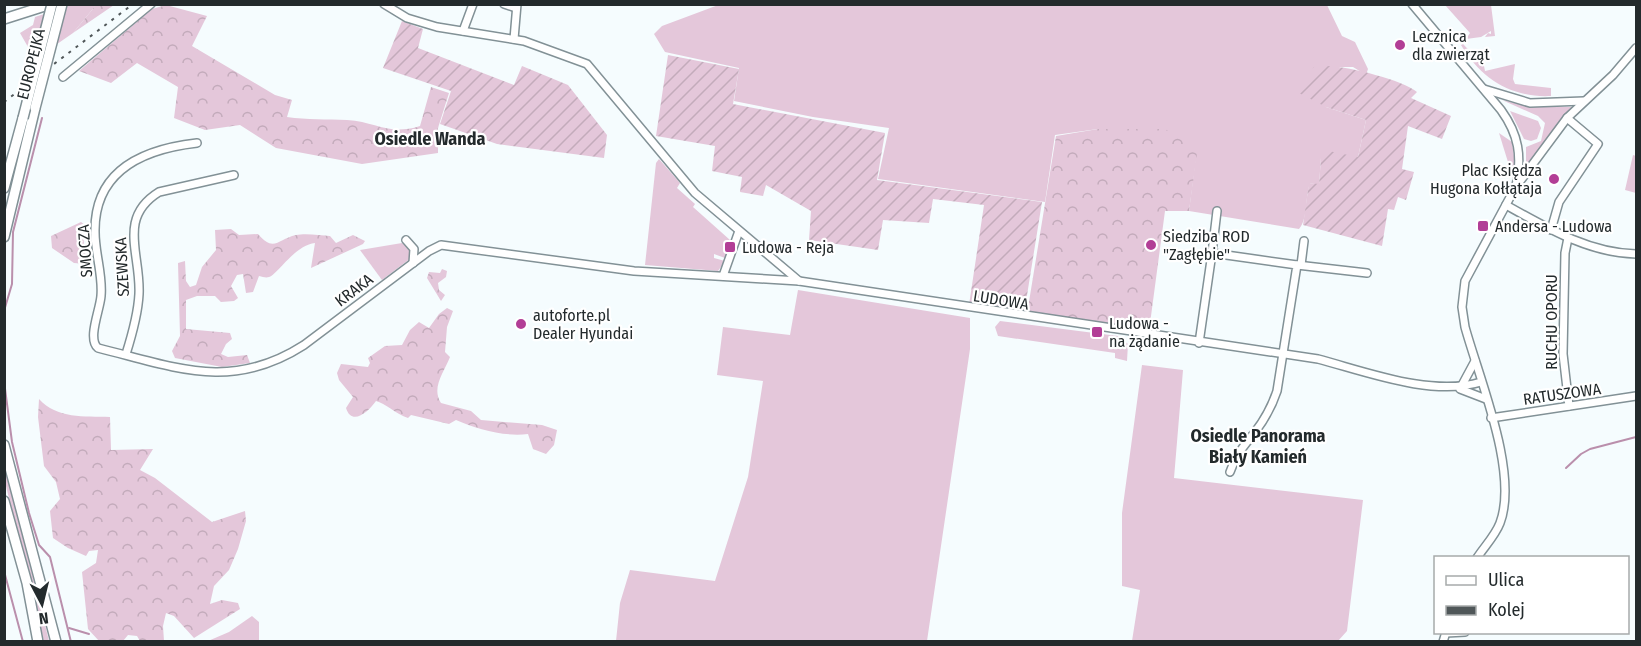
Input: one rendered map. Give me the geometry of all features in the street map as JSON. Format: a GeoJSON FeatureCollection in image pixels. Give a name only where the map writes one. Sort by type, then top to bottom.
{"type":"FeatureCollection","features":[{"type":"Feature","properties":{"kind":"main road"},"geometry":{"type":"LineString","coordinates":[[4,19],[52,4]]}},
{"type":"Feature","properties":{"kind":"main road","name":"EUROPEJKA"},"geometry":{"type":"LineString","coordinates":[[4,188],[52,4]]}},
{"type":"Feature","properties":{"kind":"main road","name":"EUROPEJKA"},"geometry":{"type":"LineString","coordinates":[[4,237],[62,4]]}},
{"type":"Feature","properties":{"kind":"main road"},"geometry":{"type":"LineString","coordinates":[[4,13],[15,16]]}},
{"type":"Feature","properties":{"kind":"main road"},"geometry":{"type":"LineString","coordinates":[[4,445],[56,642]]}},
{"type":"Feature","properties":{"kind":"main road"},"geometry":{"type":"LineString","coordinates":[[4,501],[27,583],[39,642]]}},
{"type":"Feature","properties":{"kind":"street"},"geometry":{"type":"LineString","coordinates":[[63,77],[151,4]]}},
{"type":"Feature","properties":{"kind":"street"},"geometry":{"type":"LineString","coordinates":[[384,4],[406,18],[542,46],[587,64],[695,193],[799,281]]}},
{"type":"Feature","properties":{"kind":"street"},"geometry":{"type":"LineString","coordinates":[[464,31],[473,4]]}},
{"type":"Feature","properties":{"kind":"street"},"geometry":{"type":"LineString","coordinates":[[504,4],[516,6],[514,39]]}},
{"type":"Feature","properties":{"kind":"street"},"geometry":{"type":"LineString","coordinates":[[1412,4],[1501,110],[1517,138],[1520,157],[1515,188]]}},
{"type":"Feature","properties":{"kind":"street"},"geometry":{"type":"LineString","coordinates":[[1478,556],[1499,525],[1506,491],[1505,471],[1465,327],[1462,294],[1473,262],[1515,188],[1567,118],[1613,75],[1636,48]]}},
{"type":"Feature","properties":{"kind":"street"},"geometry":{"type":"LineString","coordinates":[[1483,89],[1530,103],[1584,101]]}},
{"type":"Feature","properties":{"kind":"street"},"geometry":{"type":"LineString","coordinates":[[1551,230],[1559,202],[1598,144],[1567,118]]}},
{"type":"Feature","properties":{"kind":"street","name":"SMOCZA"},"geometry":{"type":"LineString","coordinates":[[95,346],[93,340],[102,292],[95,225],[102,198],[116,175],[141,155],[197,142]]}},
{"type":"Feature","properties":{"kind":"street"},"geometry":{"type":"LineString","coordinates":[[1519,174],[1533,165]]}},
{"type":"Feature","properties":{"kind":"street","name":"SZEWSKA"},"geometry":{"type":"LineString","coordinates":[[126,354],[139,295],[133,237],[138,211],[142,204],[159,192],[234,175]]}},
{"type":"Feature","properties":{"kind":"street"},"geometry":{"type":"LineString","coordinates":[[1506,205],[1568,238],[1596,248],[1636,254]]}},
{"type":"Feature","properties":{"kind":"street"},"geometry":{"type":"LineString","coordinates":[[1199,343],[1217,211]]}},
{"type":"Feature","properties":{"kind":"street"},"geometry":{"type":"LineString","coordinates":[[723,276],[739,231]]}},
{"type":"Feature","properties":{"kind":"street","name":"RUCHU OPORU"},"geometry":{"type":"LineString","coordinates":[[1568,238],[1565,253],[1563,354],[1569,406]]}},
{"type":"Feature","properties":{"kind":"street"},"geometry":{"type":"LineString","coordinates":[[406,240],[414,249],[413,263]]}},
{"type":"Feature","properties":{"kind":"street"},"geometry":{"type":"LineString","coordinates":[[1230,472],[1239,448],[1254,434],[1270,410],[1277,391],[1304,241]]}},
{"type":"Feature","properties":{"kind":"street","name":"KRAKA"},"geometry":{"type":"LineString","coordinates":[[95,346],[202,372],[229,373],[257,369],[283,358],[304,345],[429,251],[441,246],[634,271]]}},
{"type":"Feature","properties":{"kind":"street"},"geometry":{"type":"LineString","coordinates":[[1212,253],[1367,273]]}},
{"type":"Feature","properties":{"kind":"street","name":"LUDOWA"},"geometry":{"type":"LineString","coordinates":[[634,271],[799,281],[1199,343],[1318,359],[1379,376],[1458,388],[1481,382]]}},
{"type":"Feature","properties":{"kind":"street"},"geometry":{"type":"LineString","coordinates":[[1475,361],[1458,388],[1486,399]]}},
{"type":"Feature","properties":{"kind":"street","name":"RATUSZOWA"},"geometry":{"type":"LineString","coordinates":[[1491,418],[1636,396]]}},
{"type":"Feature","properties":{"kind":"green space"},"geometry":{"type":"Polygon","coordinates":[[[721,4],[1327,5],[1342,36],[1355,42],[1368,69],[1366,75],[1353,67],[1314,67],[1326,107],[1366,120],[1358,157],[1321,158],[1319,185],[1310,183],[1304,220],[1299,229],[1189,211],[1197,148],[1163,130],[1098,129],[1055,135],[1045,202],[878,179],[889,128],[813,117],[734,101],[739,68],[665,52],[654,34],[662,26],[721,4]]]}},
{"type":"Feature","properties":{"kind":"green space"},"geometry":{"type":"Polygon","coordinates":[[[71,5],[96,5],[73,33],[24,67],[28,47],[20,33],[33,25],[35,17],[71,5]]]}},
{"type":"Feature","properties":{"kind":"green space"},"geometry":{"type":"Polygon","coordinates":[[[96,5],[114,5],[73,33],[96,5]]]}},
{"type":"Feature","properties":{"kind":"green space"},"geometry":{"type":"Polygon","coordinates":[[[166,5],[207,16],[192,46],[275,95],[292,100],[287,117],[347,120],[391,129],[409,129],[420,126],[431,87],[449,93],[438,128],[438,153],[362,164],[276,148],[240,125],[205,130],[174,118],[178,87],[137,63],[111,83],[79,71],[152,9],[166,5]]]}},
{"type":"Feature","properties":{"kind":"green space"},"geometry":{"type":"Polygon","coordinates":[[[1445,5],[1491,5],[1495,36],[1485,37],[1488,33],[1491,34],[1491,31],[1481,37],[1466,39],[1470,33],[1445,5]]]}},
{"type":"Feature","properties":{"kind":"green space"},"geometry":{"type":"Polygon","coordinates":[[[402,21],[423,29],[418,48],[514,85],[522,66],[568,85],[607,135],[604,158],[497,144],[440,124],[451,91],[383,68],[402,21]]]}},
{"type":"Feature","properties":{"kind":"green space"},"geometry":{"type":"Polygon","coordinates":[[[1463,44],[1484,66],[1485,71],[1515,64],[1513,79],[1515,84],[1551,88],[1551,96],[1523,94],[1499,84],[1478,68],[1461,45],[1463,44]]]}},
{"type":"Feature","properties":{"kind":"green space"},"geometry":{"type":"Polygon","coordinates":[[[668,55],[739,69],[733,104],[885,133],[877,180],[1042,202],[1024,314],[969,305],[984,205],[933,199],[929,223],[883,220],[878,250],[809,240],[811,211],[766,185],[763,196],[740,192],[742,177],[712,171],[715,146],[656,136],[668,55]]]}},
{"type":"Feature","properties":{"kind":"green space"},"geometry":{"type":"Polygon","coordinates":[[[1330,66],[1362,72],[1410,87],[1417,92],[1411,98],[1451,116],[1442,139],[1408,126],[1402,169],[1414,172],[1406,200],[1398,197],[1394,210],[1388,209],[1382,246],[1303,225],[1309,183],[1319,184],[1321,158],[1324,150],[1358,157],[1366,120],[1326,107],[1297,92],[1314,67],[1330,66]]]}},
{"type":"Feature","properties":{"kind":"green space"},"geometry":{"type":"Polygon","coordinates":[[[1502,100],[1530,107],[1572,107],[1526,167],[1526,147],[1541,141],[1545,123],[1538,116],[1502,100]]]}},
{"type":"Feature","properties":{"kind":"green space"},"geometry":{"type":"Polygon","coordinates":[[[1510,111],[1538,121],[1541,128],[1537,139],[1531,141],[1524,139],[1510,111]]]}},
{"type":"Feature","properties":{"kind":"green space"},"geometry":{"type":"Polygon","coordinates":[[[1098,129],[1163,129],[1199,139],[1189,211],[1165,211],[1149,331],[1027,314],[1056,136],[1098,129]]]}},
{"type":"Feature","properties":{"kind":"green space"},"geometry":{"type":"Polygon","coordinates":[[[1499,133],[1512,142],[1515,162],[1512,175],[1499,133]]]}},
{"type":"Feature","properties":{"kind":"green space"},"geometry":{"type":"Polygon","coordinates":[[[1633,155],[1636,156],[1636,193],[1625,190],[1633,155]]]}},
{"type":"Feature","properties":{"kind":"green space"},"geometry":{"type":"Polygon","coordinates":[[[659,159],[680,183],[677,188],[695,204],[693,207],[730,240],[725,258],[714,254],[714,258],[725,261],[718,271],[645,265],[656,163],[659,159]]]}},
{"type":"Feature","properties":{"kind":"green space"},"geometry":{"type":"Polygon","coordinates":[[[81,222],[85,225],[83,235],[86,264],[74,263],[52,248],[51,236],[81,222]]]}},
{"type":"Feature","properties":{"kind":"green space"},"geometry":{"type":"Polygon","coordinates":[[[231,229],[239,235],[258,234],[263,240],[272,244],[304,234],[330,236],[336,243],[353,235],[365,241],[311,268],[315,243],[308,245],[294,254],[272,275],[259,276],[253,292],[246,293],[243,274],[237,275],[231,286],[238,298],[234,301],[221,302],[215,296],[197,296],[186,300],[186,329],[230,333],[232,339],[226,344],[221,354],[228,357],[247,355],[250,363],[222,367],[175,358],[172,351],[180,336],[178,263],[185,261],[186,281],[190,287],[196,285],[202,267],[216,250],[215,230],[231,229]]]}},
{"type":"Feature","properties":{"kind":"green space"},"geometry":{"type":"Polygon","coordinates":[[[402,243],[412,252],[411,258],[382,280],[360,250],[402,243]]]}},
{"type":"Feature","properties":{"kind":"green space"},"geometry":{"type":"Polygon","coordinates":[[[442,269],[447,271],[446,277],[438,283],[439,290],[445,295],[441,301],[427,278],[429,272],[440,273],[442,269]]]}},
{"type":"Feature","properties":{"kind":"green space"},"geometry":{"type":"Polygon","coordinates":[[[798,290],[970,318],[970,349],[927,641],[616,641],[620,603],[630,570],[715,581],[748,477],[763,381],[717,375],[723,327],[790,335],[798,290]]]}},
{"type":"Feature","properties":{"kind":"green space"},"geometry":{"type":"Polygon","coordinates":[[[447,308],[453,311],[447,327],[445,352],[450,357],[437,392],[441,403],[471,411],[481,420],[542,425],[557,430],[554,445],[546,454],[533,449],[528,434],[491,431],[456,420],[449,424],[411,415],[408,418],[376,401],[361,415],[356,417],[349,414],[346,408],[353,397],[339,380],[337,373],[341,364],[368,367],[370,363],[368,358],[385,346],[402,345],[410,330],[419,322],[429,328],[439,314],[447,308]]]}},
{"type":"Feature","properties":{"kind":"green space"},"geometry":{"type":"Polygon","coordinates":[[[1000,321],[1118,336],[1128,344],[1127,361],[1115,358],[1115,353],[998,336],[995,327],[1000,321]]]}},
{"type":"Feature","properties":{"kind":"green space"},"geometry":{"type":"Polygon","coordinates":[[[1142,365],[1183,370],[1174,478],[1363,500],[1347,631],[1338,641],[1132,641],[1140,590],[1122,586],[1122,513],[1142,365]]]}},
{"type":"Feature","properties":{"kind":"green space"},"geometry":{"type":"Polygon","coordinates":[[[39,399],[54,410],[63,413],[110,417],[111,450],[153,449],[140,470],[155,478],[212,522],[245,511],[246,521],[238,549],[229,570],[214,586],[210,604],[222,600],[238,603],[240,609],[194,638],[174,616],[166,613],[163,626],[164,641],[140,641],[137,636],[128,635],[123,641],[99,641],[88,629],[82,572],[96,563],[98,550],[89,551],[86,556],[53,538],[50,511],[60,499],[56,482],[44,466],[38,417],[39,399]]]}},
{"type":"Feature","properties":{"kind":"green space"},"geometry":{"type":"Polygon","coordinates":[[[4,462],[49,641],[44,641],[5,482],[4,462]]]}},
{"type":"Feature","properties":{"kind":"green space"},"geometry":{"type":"Polygon","coordinates":[[[252,616],[259,622],[259,641],[208,641],[229,632],[252,616]]]}},
{"type":"Feature","properties":{"kind":"waterway"},"geometry":{"type":"LineString","coordinates":[[4,311],[12,284],[13,232],[42,118]]}},
{"type":"Feature","properties":{"kind":"waterway"},"geometry":{"type":"LineString","coordinates":[[4,381],[12,442],[29,513],[39,545],[50,557],[71,642]]}},
{"type":"Feature","properties":{"kind":"waterway"},"geometry":{"type":"LineString","coordinates":[[1566,468],[1590,449],[1636,437]]}},
{"type":"Feature","properties":{"kind":"waterway"},"geometry":{"type":"LineString","coordinates":[[4,527],[4,539]]}},
{"type":"Feature","properties":{"kind":"waterway"},"geometry":{"type":"LineString","coordinates":[[4,571],[23,642]]}},
{"type":"Feature","properties":{"kind":"waterway"},"geometry":{"type":"LineString","coordinates":[[69,628],[89,634]]}},
{"type":"Feature","properties":{"kind":"railway"},"geometry":{"type":"LineString","coordinates":[[4,102],[133,4]]}},
{"type":"Feature","properties":{"kind":"place","name":"Lecznica dla zwierząt"},"geometry":{"type":"Point","coordinates":[1400,45]}},
{"type":"Feature","properties":{"kind":"place","name":"Plac Księdza Hugona Kołłątaja"},"geometry":{"type":"Point","coordinates":[1554,179]}},
{"type":"Feature","properties":{"kind":"place","name":"Andersa - Ludowa"},"geometry":{"type":"Point","coordinates":[1483,226]}},
{"type":"Feature","properties":{"kind":"place","name":"Siedziba ROD \"Zagłębie\""},"geometry":{"type":"Point","coordinates":[1151,245]}},
{"type":"Feature","properties":{"kind":"place","name":"Ludowa - Reja"},"geometry":{"type":"Point","coordinates":[730,247]}},
{"type":"Feature","properties":{"kind":"place","name":"autoforte.pl Dealer Hyundai"},"geometry":{"type":"Point","coordinates":[521,324]}},
{"type":"Feature","properties":{"kind":"place","name":"Ludowa - na żądanie"},"geometry":{"type":"Point","coordinates":[1097,332]}},
{"type":"Feature","properties":{"kind":"district","name":"Osiedle Wanda"},"geometry":{"type":"Point","coordinates":[430,139]}},
{"type":"Feature","properties":{"kind":"district","name":"Osiedle Panorama Biały Kamień"},"geometry":{"type":"Point","coordinates":[1258,446]}}]}
